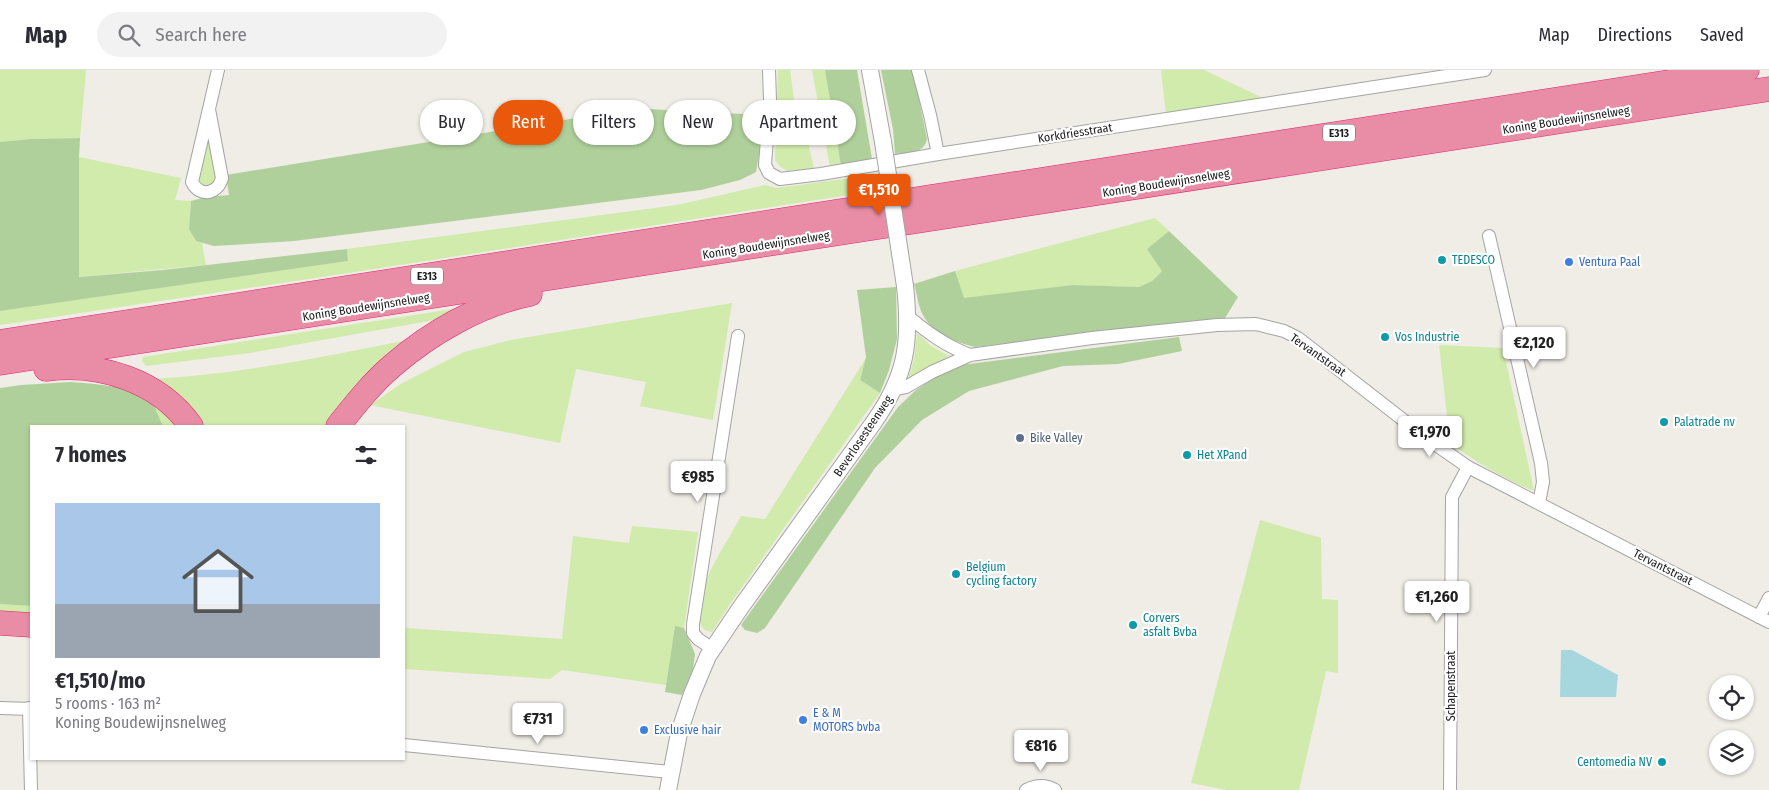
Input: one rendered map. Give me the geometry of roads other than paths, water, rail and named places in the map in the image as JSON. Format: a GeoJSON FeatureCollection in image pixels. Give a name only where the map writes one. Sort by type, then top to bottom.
{"type":"FeatureCollection","features":[{"type":"Feature","properties":{"kind":"highway","name":"Koning Boudewijnsnelweg"},"geometry":{"type":"LineString","coordinates":[[0,342],[1747,70]]}},
{"type":"Feature","properties":{"kind":"highway","name":"Koning Boudewijnsnelweg"},"geometry":{"type":"LineString","coordinates":[[0,363],[1769,89]]}},
{"type":"Feature","properties":{"kind":"highway"},"geometry":{"type":"LineString","coordinates":[[339,425],[375,382],[422,342],[458,321],[489,307],[524,295],[543,291],[563,277]]}},
{"type":"Feature","properties":{"kind":"highway"},"geometry":{"type":"LineString","coordinates":[[0,375],[59,368],[73,368],[117,375],[134,380],[159,393],[177,408],[190,425]]}},
{"type":"Feature","properties":{"kind":"highway"},"geometry":{"type":"LineString","coordinates":[[0,623],[30,625]]}},
{"type":"Feature","properties":{"kind":"highway"},"geometry":{"type":"LineString","coordinates":[[0,640],[30,641]]}},
{"type":"Feature","properties":{"kind":"street"},"geometry":{"type":"LineString","coordinates":[[209,109],[222,178],[221,183],[214,190],[202,192],[192,182],[218,70]]}},
{"type":"Feature","properties":{"kind":"street","name":"Korkdriesstraat"},"geometry":{"type":"LineString","coordinates":[[769,70],[770,100],[764,165],[769,173],[780,178],[821,174],[1448,73],[1485,70]]}},
{"type":"Feature","properties":{"kind":"street","name":"Beverlosesteenweg"},"geometry":{"type":"LineString","coordinates":[[668,790],[679,733],[692,694],[713,649],[886,405],[899,376],[906,350],[908,317],[883,142],[870,70]]}},
{"type":"Feature","properties":{"kind":"street"},"geometry":{"type":"LineString","coordinates":[[918,70],[938,154]]}},
{"type":"Feature","properties":{"kind":"street"},"geometry":{"type":"LineString","coordinates":[[1489,236],[1541,463],[1543,482],[1539,503]]}},
{"type":"Feature","properties":{"kind":"street","name":"Tervantstraat"},"geometry":{"type":"LineString","coordinates":[[908,317],[942,343],[952,349],[970,355]]}},
{"type":"Feature","properties":{"kind":"street","name":"Tervantstraat"},"geometry":{"type":"LineString","coordinates":[[893,390],[906,387],[932,372],[970,355],[1092,338],[1217,325],[1256,324],[1270,327],[1284,331],[1312,348],[1429,440],[1468,466],[1764,619],[1769,598]]}},
{"type":"Feature","properties":{"kind":"street"},"geometry":{"type":"LineString","coordinates":[[713,649],[698,639],[693,633],[693,624],[738,336]]}},
{"type":"Feature","properties":{"kind":"street","name":"Schapenstraat"},"geometry":{"type":"LineString","coordinates":[[1450,790],[1452,497],[1468,466]]}},
{"type":"Feature","properties":{"kind":"street"},"geometry":{"type":"LineString","coordinates":[[0,708],[30,708]]}},
{"type":"Feature","properties":{"kind":"street"},"geometry":{"type":"LineString","coordinates":[[405,745],[670,772]]}},
{"type":"Feature","properties":{"kind":"street"},"geometry":{"type":"LineString","coordinates":[[31,760],[31,790]]}},
{"type":"Feature","properties":{"kind":"street"},"geometry":{"type":"LineString","coordinates":[[1026,790],[1042,786],[1055,790]]}},
{"type":"Feature","properties":{"kind":"water"},"geometry":{"type":"Polygon","coordinates":[[[1561,650],[1572,650],[1618,675],[1616,697],[1560,697],[1561,650]]]}},
{"type":"Feature","properties":{"kind":"place","name":"TEDESCO"},"geometry":{"type":"Point","coordinates":[1442,260]}},
{"type":"Feature","properties":{"kind":"place","name":"Ventura Paal"},"geometry":{"type":"Point","coordinates":[1569,262]}},
{"type":"Feature","properties":{"kind":"place","name":"Vos Industrie"},"geometry":{"type":"Point","coordinates":[1385,337]}},
{"type":"Feature","properties":{"kind":"place","name":"Palatrade nv"},"geometry":{"type":"Point","coordinates":[1664,422]}},
{"type":"Feature","properties":{"kind":"place","name":"Bike Valley"},"geometry":{"type":"Point","coordinates":[1020,438]}},
{"type":"Feature","properties":{"kind":"place","name":"Het XPand"},"geometry":{"type":"Point","coordinates":[1187,455]}},
{"type":"Feature","properties":{"kind":"place","name":"Belgium cycling factory"},"geometry":{"type":"Point","coordinates":[956,574]}},
{"type":"Feature","properties":{"kind":"place","name":"Corvers asfalt Bvba"},"geometry":{"type":"Point","coordinates":[1133,625]}},
{"type":"Feature","properties":{"kind":"place","name":"E & M MOTORS bvba"},"geometry":{"type":"Point","coordinates":[803,720]}},
{"type":"Feature","properties":{"kind":"place","name":"Exclusive hair"},"geometry":{"type":"Point","coordinates":[644,730]}},
{"type":"Feature","properties":{"kind":"place","name":"Centomedia NV"},"geometry":{"type":"Point","coordinates":[1662,762]}}]}
